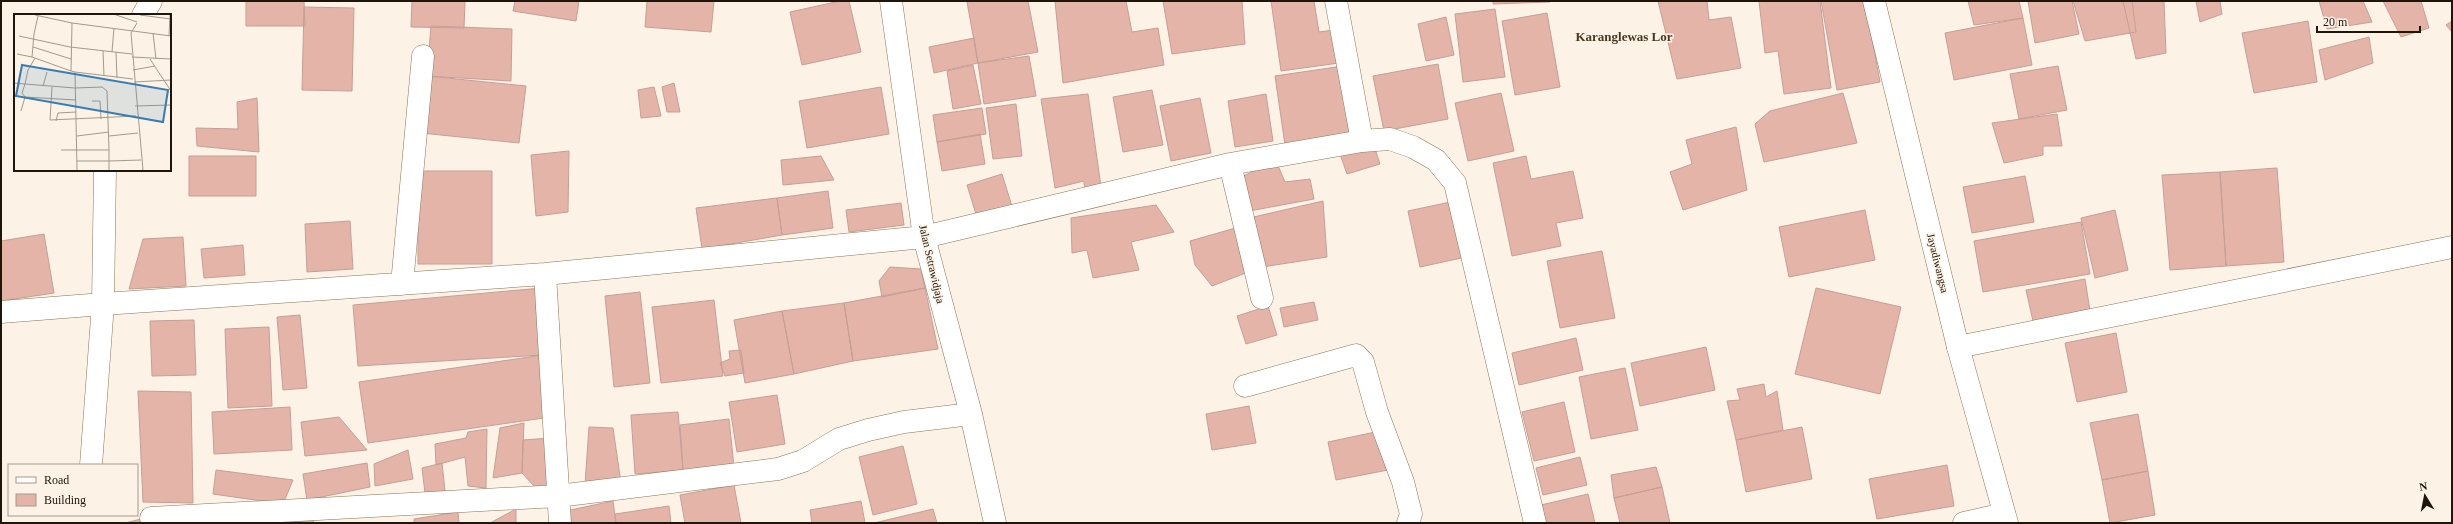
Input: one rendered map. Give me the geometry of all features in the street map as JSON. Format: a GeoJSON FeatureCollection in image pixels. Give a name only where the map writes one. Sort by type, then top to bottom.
{"type":"FeatureCollection","features":[{"type":"Feature","properties":{"kind":"street"},"geometry":{"type":"LineString","coordinates":[[144,14],[151,1]]}},
{"type":"Feature","properties":{"kind":"street","name":"Jalan Setrawidjaja"},"geometry":{"type":"LineString","coordinates":[[892,1],[924,237],[971,414],[995,523]]}},
{"type":"Feature","properties":{"kind":"street"},"geometry":{"type":"LineString","coordinates":[[1336,1],[1362,141]]}},
{"type":"Feature","properties":{"kind":"street","name":"Jayadiwangsa"},"geometry":{"type":"LineString","coordinates":[[1874,1],[1958,347],[2005,518]]}},
{"type":"Feature","properties":{"kind":"street"},"geometry":{"type":"LineString","coordinates":[[402,284],[423,56]]}},
{"type":"Feature","properties":{"kind":"street"},"geometry":{"type":"LineString","coordinates":[[1,312],[545,274],[924,237],[1230,164],[1362,141],[1390,139],[1413,147],[1436,160],[1455,183],[1535,523]]}},
{"type":"Feature","properties":{"kind":"street"},"geometry":{"type":"LineString","coordinates":[[1230,164],[1262,298]]}},
{"type":"Feature","properties":{"kind":"street"},"geometry":{"type":"LineString","coordinates":[[91,464],[103,304],[105,171]]}},
{"type":"Feature","properties":{"kind":"street"},"geometry":{"type":"LineString","coordinates":[[1958,347],[2452,246]]}},
{"type":"Feature","properties":{"kind":"street"},"geometry":{"type":"LineString","coordinates":[[545,274],[560,523]]}},
{"type":"Feature","properties":{"kind":"street"},"geometry":{"type":"LineString","coordinates":[[1245,386],[1356,355],[1363,362],[1378,412],[1403,482],[1410,514],[1408,523]]}},
{"type":"Feature","properties":{"kind":"street"},"geometry":{"type":"LineString","coordinates":[[146,519],[558,496],[778,469],[802,461],[839,440],[868,430],[904,422],[971,414]]}},
{"type":"Feature","properties":{"kind":"street"},"geometry":{"type":"LineString","coordinates":[[1964,523],[2005,518]]}},
{"type":"Feature","properties":{"kind":"building"},"geometry":{"type":"Polygon","coordinates":[[[246,1],[304,1],[305,26],[246,26],[246,1]]]}},
{"type":"Feature","properties":{"kind":"building"},"geometry":{"type":"Polygon","coordinates":[[[412,1],[465,1],[464,28],[411,27],[412,1]]]}},
{"type":"Feature","properties":{"kind":"building"},"geometry":{"type":"Polygon","coordinates":[[[515,1],[579,1],[576,21],[513,11],[515,1]]]}},
{"type":"Feature","properties":{"kind":"building"},"geometry":{"type":"Polygon","coordinates":[[[647,1],[714,1],[711,32],[645,27],[647,1]]]}},
{"type":"Feature","properties":{"kind":"building"},"geometry":{"type":"Polygon","coordinates":[[[840,1],[849,1],[861,52],[802,65],[790,12],[840,1]]]}},
{"type":"Feature","properties":{"kind":"building"},"geometry":{"type":"Polygon","coordinates":[[[1028,1],[1038,52],[978,63],[967,2],[1028,1]]]}},
{"type":"Feature","properties":{"kind":"building"},"geometry":{"type":"Polygon","coordinates":[[[1055,1],[1126,1],[1132,32],[1158,28],[1164,65],[1063,83],[1055,1]]]}},
{"type":"Feature","properties":{"kind":"building"},"geometry":{"type":"Polygon","coordinates":[[[1163,1],[1242,1],[1245,44],[1172,54],[1163,1]]]}},
{"type":"Feature","properties":{"kind":"building"},"geometry":{"type":"Polygon","coordinates":[[[1271,1],[1314,1],[1319,32],[1334,30],[1339,63],[1281,71],[1271,1]]]}},
{"type":"Feature","properties":{"kind":"building"},"geometry":{"type":"Polygon","coordinates":[[[1493,1],[1550,1],[1550,2],[1493,4],[1493,1]]]}},
{"type":"Feature","properties":{"kind":"building"},"geometry":{"type":"Polygon","coordinates":[[[1658,1],[1707,1],[1709,20],[1731,17],[1741,68],[1677,79],[1658,1]]]}},
{"type":"Feature","properties":{"kind":"building"},"geometry":{"type":"Polygon","coordinates":[[[1759,1],[1820,1],[1831,88],[1784,94],[1778,51],[1765,53],[1759,1]]]}},
{"type":"Feature","properties":{"kind":"building"},"geometry":{"type":"Polygon","coordinates":[[[1821,1],[1865,1],[1880,82],[1837,90],[1821,1]]]}},
{"type":"Feature","properties":{"kind":"building"},"geometry":{"type":"Polygon","coordinates":[[[1968,1],[2019,1],[2023,18],[1974,25],[1968,1]]]}},
{"type":"Feature","properties":{"kind":"building"},"geometry":{"type":"Polygon","coordinates":[[[2028,1],[2072,1],[2079,34],[2035,43],[2028,1]]]}},
{"type":"Feature","properties":{"kind":"building"},"geometry":{"type":"Polygon","coordinates":[[[2073,1],[2132,1],[2136,32],[2085,41],[2073,1]]]}},
{"type":"Feature","properties":{"kind":"building"},"geometry":{"type":"Polygon","coordinates":[[[2123,1],[2164,1],[2166,53],[2136,59],[2123,1]]]}},
{"type":"Feature","properties":{"kind":"building"},"geometry":{"type":"Polygon","coordinates":[[[2196,1],[2220,1],[2222,14],[2200,22],[2196,1]]]}},
{"type":"Feature","properties":{"kind":"building"},"geometry":{"type":"Polygon","coordinates":[[[2319,1],[2363,1],[2372,22],[2327,29],[2319,1]]]}},
{"type":"Feature","properties":{"kind":"building"},"geometry":{"type":"Polygon","coordinates":[[[2383,1],[2421,1],[2429,28],[2401,37],[2383,1]]]}},
{"type":"Feature","properties":{"kind":"building"},"geometry":{"type":"Polygon","coordinates":[[[304,7],[354,8],[352,91],[302,90],[304,7]]]}},
{"type":"Feature","properties":{"kind":"building"},"geometry":{"type":"Polygon","coordinates":[[[1495,9],[1505,77],[1463,82],[1455,14],[1495,9]]]}},
{"type":"Feature","properties":{"kind":"building"},"geometry":{"type":"Polygon","coordinates":[[[1547,13],[1560,87],[1515,95],[1502,21],[1547,13]]]}},
{"type":"Feature","properties":{"kind":"building"},"geometry":{"type":"Polygon","coordinates":[[[1446,17],[1454,55],[1426,61],[1418,24],[1446,17]]]}},
{"type":"Feature","properties":{"kind":"building"},"geometry":{"type":"Polygon","coordinates":[[[2023,18],[2032,65],[1954,80],[1945,33],[2023,18]]]}},
{"type":"Feature","properties":{"kind":"building"},"geometry":{"type":"Polygon","coordinates":[[[2308,21],[2317,82],[2254,93],[2242,33],[2308,21]]]}},
{"type":"Feature","properties":{"kind":"building"},"geometry":{"type":"Polygon","coordinates":[[[2452,21],[2452,32],[2446,25],[2452,21]]]}},
{"type":"Feature","properties":{"kind":"building"},"geometry":{"type":"Polygon","coordinates":[[[431,26],[512,29],[511,81],[427,76],[431,26]]]}},
{"type":"Feature","properties":{"kind":"building"},"geometry":{"type":"Polygon","coordinates":[[[2369,37],[2373,63],[2325,80],[2319,50],[2369,37]]]}},
{"type":"Feature","properties":{"kind":"building"},"geometry":{"type":"Polygon","coordinates":[[[974,38],[978,63],[934,73],[929,47],[974,38]]]}},
{"type":"Feature","properties":{"kind":"building"},"geometry":{"type":"Polygon","coordinates":[[[1029,56],[1036,96],[984,104],[978,63],[1029,56]]]}},
{"type":"Feature","properties":{"kind":"building"},"geometry":{"type":"Polygon","coordinates":[[[1438,64],[1448,119],[1384,131],[1373,76],[1438,64]]]}},
{"type":"Feature","properties":{"kind":"building"},"geometry":{"type":"Polygon","coordinates":[[[973,65],[981,104],[953,109],[947,71],[973,65]]]}},
{"type":"Feature","properties":{"kind":"building"},"geometry":{"type":"Polygon","coordinates":[[[1343,66],[1354,135],[1285,145],[1275,76],[1343,66]]]}},
{"type":"Feature","properties":{"kind":"building"},"geometry":{"type":"Polygon","coordinates":[[[2058,66],[2067,110],[2019,119],[2010,74],[2058,66]]]}},
{"type":"Feature","properties":{"kind":"building"},"geometry":{"type":"Polygon","coordinates":[[[427,76],[526,86],[519,143],[421,133],[427,76]]]}},
{"type":"Feature","properties":{"kind":"building"},"geometry":{"type":"Polygon","coordinates":[[[674,83],[680,112],[667,112],[662,87],[674,83]]]}},
{"type":"Feature","properties":{"kind":"building"},"geometry":{"type":"Polygon","coordinates":[[[654,87],[661,116],[641,118],[638,90],[654,87]]]}},
{"type":"Feature","properties":{"kind":"building"},"geometry":{"type":"Polygon","coordinates":[[[881,87],[889,134],[807,148],[799,101],[881,87]]]}},
{"type":"Feature","properties":{"kind":"building"},"geometry":{"type":"Polygon","coordinates":[[[1152,90],[1163,145],[1123,152],[1113,97],[1152,90]]]}},
{"type":"Feature","properties":{"kind":"building"},"geometry":{"type":"Polygon","coordinates":[[[1501,93],[1514,151],[1468,161],[1455,103],[1501,93]]]}},
{"type":"Feature","properties":{"kind":"building"},"geometry":{"type":"Polygon","coordinates":[[[1843,93],[1857,143],[1764,162],[1755,124],[1770,111],[1843,93]]]}},
{"type":"Feature","properties":{"kind":"building"},"geometry":{"type":"Polygon","coordinates":[[[1088,94],[1102,194],[1085,196],[1084,181],[1055,188],[1041,99],[1088,94]]]}},
{"type":"Feature","properties":{"kind":"building"},"geometry":{"type":"Polygon","coordinates":[[[1266,94],[1273,141],[1235,147],[1228,101],[1266,94]]]}},
{"type":"Feature","properties":{"kind":"building"},"geometry":{"type":"Polygon","coordinates":[[[257,98],[259,152],[197,146],[196,128],[238,129],[237,102],[257,98]]]}},
{"type":"Feature","properties":{"kind":"building"},"geometry":{"type":"Polygon","coordinates":[[[1200,98],[1211,153],[1171,161],[1160,106],[1200,98]]]}},
{"type":"Feature","properties":{"kind":"building"},"geometry":{"type":"Polygon","coordinates":[[[1016,104],[1022,156],[993,159],[986,108],[1016,104]]]}},
{"type":"Feature","properties":{"kind":"building"},"geometry":{"type":"Polygon","coordinates":[[[982,108],[986,134],[937,142],[933,115],[982,108]]]}},
{"type":"Feature","properties":{"kind":"building"},"geometry":{"type":"Polygon","coordinates":[[[2057,114],[2062,146],[2043,146],[2043,155],[2004,163],[1992,123],[2057,114]]]}},
{"type":"Feature","properties":{"kind":"building"},"geometry":{"type":"Polygon","coordinates":[[[1736,127],[1747,190],[1683,210],[1670,172],[1692,164],[1686,140],[1736,127]]]}},
{"type":"Feature","properties":{"kind":"building"},"geometry":{"type":"Polygon","coordinates":[[[980,134],[985,164],[942,171],[937,142],[980,134]]]}},
{"type":"Feature","properties":{"kind":"building"},"geometry":{"type":"Polygon","coordinates":[[[1372,140],[1380,164],[1347,174],[1339,151],[1372,140]]]}},
{"type":"Feature","properties":{"kind":"building"},"geometry":{"type":"Polygon","coordinates":[[[569,151],[568,212],[536,216],[531,155],[569,151]]]}},
{"type":"Feature","properties":{"kind":"building"},"geometry":{"type":"Polygon","coordinates":[[[189,156],[256,156],[256,196],[189,196],[189,156]]]}},
{"type":"Feature","properties":{"kind":"building"},"geometry":{"type":"Polygon","coordinates":[[[821,156],[834,180],[783,185],[781,160],[821,156]]]}},
{"type":"Feature","properties":{"kind":"building"},"geometry":{"type":"Polygon","coordinates":[[[1526,156],[1531,179],[1573,171],[1583,218],[1556,223],[1561,246],[1512,256],[1493,163],[1526,156]]]}},
{"type":"Feature","properties":{"kind":"building"},"geometry":{"type":"Polygon","coordinates":[[[1276,161],[1285,182],[1310,179],[1314,199],[1244,212],[1239,178],[1276,161]]]}},
{"type":"Feature","properties":{"kind":"building"},"geometry":{"type":"Polygon","coordinates":[[[2277,168],[2284,262],[2226,266],[2220,172],[2277,168]]]}},
{"type":"Feature","properties":{"kind":"building"},"geometry":{"type":"Polygon","coordinates":[[[418,171],[492,171],[492,264],[418,264],[418,171]]]}},
{"type":"Feature","properties":{"kind":"building"},"geometry":{"type":"Polygon","coordinates":[[[2220,172],[2226,266],[2170,270],[2162,175],[2220,172]]]}},
{"type":"Feature","properties":{"kind":"building"},"geometry":{"type":"Polygon","coordinates":[[[1002,174],[1014,213],[979,224],[967,185],[1002,174]]]}},
{"type":"Feature","properties":{"kind":"building"},"geometry":{"type":"Polygon","coordinates":[[[2025,176],[2034,222],[1972,233],[1963,187],[2025,176]]]}},
{"type":"Feature","properties":{"kind":"building"},"geometry":{"type":"Polygon","coordinates":[[[828,191],[833,228],[782,235],[777,198],[828,191]]]}},
{"type":"Feature","properties":{"kind":"building"},"geometry":{"type":"Polygon","coordinates":[[[777,198],[782,235],[702,249],[696,208],[777,198]]]}},
{"type":"Feature","properties":{"kind":"building"},"geometry":{"type":"Polygon","coordinates":[[[1323,201],[1327,257],[1262,267],[1245,219],[1323,201]]]}},
{"type":"Feature","properties":{"kind":"building"},"geometry":{"type":"Polygon","coordinates":[[[1455,201],[1466,257],[1420,267],[1408,211],[1455,201]]]}},
{"type":"Feature","properties":{"kind":"building"},"geometry":{"type":"Polygon","coordinates":[[[901,203],[904,225],[849,232],[846,210],[901,203]]]}},
{"type":"Feature","properties":{"kind":"building"},"geometry":{"type":"Polygon","coordinates":[[[1156,205],[1174,232],[1131,242],[1139,270],[1093,278],[1087,250],[1072,253],[1071,218],[1156,205]]]}},
{"type":"Feature","properties":{"kind":"building"},"geometry":{"type":"Polygon","coordinates":[[[1865,210],[1875,260],[1789,277],[1779,227],[1865,210]]]}},
{"type":"Feature","properties":{"kind":"building"},"geometry":{"type":"Polygon","coordinates":[[[2115,210],[2128,270],[2095,278],[2081,218],[2115,210]]]}},
{"type":"Feature","properties":{"kind":"building"},"geometry":{"type":"Polygon","coordinates":[[[350,221],[353,269],[307,272],[305,224],[350,221]]]}},
{"type":"Feature","properties":{"kind":"building"},"geometry":{"type":"Polygon","coordinates":[[[2081,222],[2090,274],[1983,292],[1974,241],[2081,222]]]}},
{"type":"Feature","properties":{"kind":"building"},"geometry":{"type":"Polygon","coordinates":[[[1239,227],[1248,272],[1212,286],[1195,265],[1190,241],[1239,227]]]}},
{"type":"Feature","properties":{"kind":"building"},"geometry":{"type":"Polygon","coordinates":[[[44,234],[54,293],[1,301],[1,241],[44,234]]]}},
{"type":"Feature","properties":{"kind":"building"},"geometry":{"type":"Polygon","coordinates":[[[183,237],[186,286],[129,289],[143,239],[183,237]]]}},
{"type":"Feature","properties":{"kind":"building"},"geometry":{"type":"Polygon","coordinates":[[[243,245],[245,275],[204,278],[201,249],[243,245]]]}},
{"type":"Feature","properties":{"kind":"building"},"geometry":{"type":"Polygon","coordinates":[[[1602,251],[1615,318],[1560,328],[1547,261],[1602,251]]]}},
{"type":"Feature","properties":{"kind":"building"},"geometry":{"type":"Polygon","coordinates":[[[890,267],[921,269],[925,288],[882,297],[879,281],[890,267]]]}},
{"type":"Feature","properties":{"kind":"building"},"geometry":{"type":"Polygon","coordinates":[[[2085,279],[2090,311],[2033,321],[2026,290],[2085,279]]]}},
{"type":"Feature","properties":{"kind":"building"},"geometry":{"type":"Polygon","coordinates":[[[542,288],[543,355],[358,366],[353,305],[542,288]]]}},
{"type":"Feature","properties":{"kind":"building"},"geometry":{"type":"Polygon","coordinates":[[[925,288],[938,349],[853,361],[844,303],[925,288]]]}},
{"type":"Feature","properties":{"kind":"building"},"geometry":{"type":"Polygon","coordinates":[[[1816,288],[1901,307],[1880,394],[1795,374],[1816,288]]]}},
{"type":"Feature","properties":{"kind":"building"},"geometry":{"type":"Polygon","coordinates":[[[640,292],[650,383],[614,387],[605,296],[640,292]]]}},
{"type":"Feature","properties":{"kind":"building"},"geometry":{"type":"Polygon","coordinates":[[[714,300],[723,376],[661,383],[652,307],[714,300]]]}},
{"type":"Feature","properties":{"kind":"building"},"geometry":{"type":"Polygon","coordinates":[[[1314,302],[1318,320],[1284,327],[1280,308],[1314,302]]]}},
{"type":"Feature","properties":{"kind":"building"},"geometry":{"type":"Polygon","coordinates":[[[844,303],[853,361],[794,374],[782,311],[844,303]]]}},
{"type":"Feature","properties":{"kind":"building"},"geometry":{"type":"Polygon","coordinates":[[[1268,306],[1277,335],[1246,344],[1237,316],[1268,306]]]}},
{"type":"Feature","properties":{"kind":"building"},"geometry":{"type":"Polygon","coordinates":[[[782,311],[794,374],[745,383],[734,320],[782,311]]]}},
{"type":"Feature","properties":{"kind":"building"},"geometry":{"type":"Polygon","coordinates":[[[300,315],[307,388],[283,390],[277,317],[300,315]]]}},
{"type":"Feature","properties":{"kind":"building"},"geometry":{"type":"Polygon","coordinates":[[[194,320],[196,375],[152,376],[150,321],[194,320]]]}},
{"type":"Feature","properties":{"kind":"building"},"geometry":{"type":"Polygon","coordinates":[[[269,327],[272,406],[228,408],[225,329],[269,327]]]}},
{"type":"Feature","properties":{"kind":"building"},"geometry":{"type":"Polygon","coordinates":[[[2116,333],[2127,392],[2077,402],[2065,343],[2116,333]]]}},
{"type":"Feature","properties":{"kind":"building"},"geometry":{"type":"Polygon","coordinates":[[[1576,338],[1583,370],[1519,385],[1512,353],[1576,338]]]}},
{"type":"Feature","properties":{"kind":"building"},"geometry":{"type":"Polygon","coordinates":[[[1706,347],[1715,390],[1640,406],[1631,363],[1706,347]]]}},
{"type":"Feature","properties":{"kind":"building"},"geometry":{"type":"Polygon","coordinates":[[[741,350],[744,373],[725,376],[720,363],[730,359],[729,351],[741,350]]]}},
{"type":"Feature","properties":{"kind":"building"},"geometry":{"type":"Polygon","coordinates":[[[543,355],[551,417],[368,443],[359,382],[543,355]]]}},
{"type":"Feature","properties":{"kind":"building"},"geometry":{"type":"Polygon","coordinates":[[[1625,368],[1638,430],[1591,439],[1579,377],[1625,368]]]}},
{"type":"Feature","properties":{"kind":"building"},"geometry":{"type":"Polygon","coordinates":[[[1764,384],[1766,397],[1777,391],[1783,430],[1736,440],[1727,401],[1740,400],[1737,389],[1764,384]]]}},
{"type":"Feature","properties":{"kind":"building"},"geometry":{"type":"Polygon","coordinates":[[[138,391],[191,392],[193,503],[143,502],[138,391]]]}},
{"type":"Feature","properties":{"kind":"building"},"geometry":{"type":"Polygon","coordinates":[[[777,395],[785,444],[737,452],[729,402],[777,395]]]}},
{"type":"Feature","properties":{"kind":"building"},"geometry":{"type":"Polygon","coordinates":[[[1564,402],[1575,452],[1534,461],[1522,412],[1564,402]]]}},
{"type":"Feature","properties":{"kind":"building"},"geometry":{"type":"Polygon","coordinates":[[[1249,406],[1256,443],[1212,450],[1206,414],[1249,406]]]}},
{"type":"Feature","properties":{"kind":"building"},"geometry":{"type":"Polygon","coordinates":[[[290,407],[292,450],[214,454],[212,412],[290,407]]]}},
{"type":"Feature","properties":{"kind":"building"},"geometry":{"type":"Polygon","coordinates":[[[678,412],[683,470],[635,474],[631,415],[678,412]]]}},
{"type":"Feature","properties":{"kind":"building"},"geometry":{"type":"Polygon","coordinates":[[[2138,414],[2148,471],[2102,480],[2090,423],[2138,414]]]}},
{"type":"Feature","properties":{"kind":"building"},"geometry":{"type":"Polygon","coordinates":[[[339,417],[367,450],[305,456],[301,422],[339,417]]]}},
{"type":"Feature","properties":{"kind":"building"},"geometry":{"type":"Polygon","coordinates":[[[729,419],[734,467],[683,470],[680,425],[729,419]]]}},
{"type":"Feature","properties":{"kind":"building"},"geometry":{"type":"Polygon","coordinates":[[[524,423],[522,473],[493,478],[500,428],[524,423]]]}},
{"type":"Feature","properties":{"kind":"building"},"geometry":{"type":"Polygon","coordinates":[[[589,427],[613,428],[621,483],[585,484],[589,427]]]}},
{"type":"Feature","properties":{"kind":"building"},"geometry":{"type":"Polygon","coordinates":[[[1802,427],[1812,479],[1746,492],[1736,440],[1802,427]]]}},
{"type":"Feature","properties":{"kind":"building"},"geometry":{"type":"Polygon","coordinates":[[[487,429],[486,488],[468,486],[465,457],[436,465],[435,444],[466,438],[468,432],[487,429]]]}},
{"type":"Feature","properties":{"kind":"building"},"geometry":{"type":"Polygon","coordinates":[[[1380,431],[1388,470],[1336,480],[1328,442],[1380,431]]]}},
{"type":"Feature","properties":{"kind":"building"},"geometry":{"type":"Polygon","coordinates":[[[550,438],[551,478],[546,486],[535,487],[522,473],[523,440],[550,438]]]}},
{"type":"Feature","properties":{"kind":"building"},"geometry":{"type":"Polygon","coordinates":[[[903,446],[917,504],[873,515],[859,457],[903,446]]]}},
{"type":"Feature","properties":{"kind":"building"},"geometry":{"type":"Polygon","coordinates":[[[408,450],[413,479],[375,486],[374,464],[408,450]]]}},
{"type":"Feature","properties":{"kind":"building"},"geometry":{"type":"Polygon","coordinates":[[[1580,457],[1587,485],[1543,495],[1536,468],[1580,457]]]}},
{"type":"Feature","properties":{"kind":"building"},"geometry":{"type":"Polygon","coordinates":[[[367,463],[370,487],[307,500],[303,474],[367,463]]]}},
{"type":"Feature","properties":{"kind":"building"},"geometry":{"type":"Polygon","coordinates":[[[442,463],[445,491],[425,493],[422,468],[442,463]]]}},
{"type":"Feature","properties":{"kind":"building"},"geometry":{"type":"Polygon","coordinates":[[[1947,465],[1954,506],[1877,519],[1869,479],[1947,465]]]}},
{"type":"Feature","properties":{"kind":"building"},"geometry":{"type":"Polygon","coordinates":[[[1656,467],[1662,487],[1614,498],[1611,475],[1656,467]]]}},
{"type":"Feature","properties":{"kind":"building"},"geometry":{"type":"Polygon","coordinates":[[[216,470],[293,480],[283,504],[213,494],[216,470]]]}},
{"type":"Feature","properties":{"kind":"building"},"geometry":{"type":"Polygon","coordinates":[[[2148,471],[2155,515],[2110,523],[2102,480],[2148,471]]]}},
{"type":"Feature","properties":{"kind":"building"},"geometry":{"type":"Polygon","coordinates":[[[734,485],[741,523],[685,523],[680,495],[734,485]]]}},
{"type":"Feature","properties":{"kind":"building"},"geometry":{"type":"Polygon","coordinates":[[[1662,487],[1670,523],[1620,523],[1614,498],[1662,487]]]}},
{"type":"Feature","properties":{"kind":"building"},"geometry":{"type":"Polygon","coordinates":[[[1588,494],[1595,523],[1545,523],[1541,505],[1588,494]]]}},
{"type":"Feature","properties":{"kind":"building"},"geometry":{"type":"Polygon","coordinates":[[[613,501],[616,523],[563,523],[561,512],[613,501]]]}},
{"type":"Feature","properties":{"kind":"building"},"geometry":{"type":"Polygon","coordinates":[[[861,501],[865,523],[812,523],[810,510],[861,501]]]}},
{"type":"Feature","properties":{"kind":"building"},"geometry":{"type":"Polygon","coordinates":[[[669,506],[671,523],[616,523],[615,514],[669,506]]]}},
{"type":"Feature","properties":{"kind":"building"},"geometry":{"type":"Polygon","coordinates":[[[516,509],[516,523],[490,523],[516,509]]]}},
{"type":"Feature","properties":{"kind":"building"},"geometry":{"type":"Polygon","coordinates":[[[933,509],[937,523],[874,523],[933,509]]]}},
{"type":"Feature","properties":{"kind":"building"},"geometry":{"type":"Polygon","coordinates":[[[458,512],[459,523],[414,523],[414,519],[458,512]]]}},
{"type":"Feature","properties":{"kind":"building"},"geometry":{"type":"Polygon","coordinates":[[[141,519],[140,523],[125,523],[141,519]]]}},
{"type":"Feature","properties":{"kind":"building"},"geometry":{"type":"Polygon","coordinates":[[[314,519],[313,523],[247,523],[314,519]]]}},
{"type":"Feature","properties":{"kind":"district","name":"Karanglewas Lor"},"geometry":{"type":"Point","coordinates":[1624,36]}}]}
